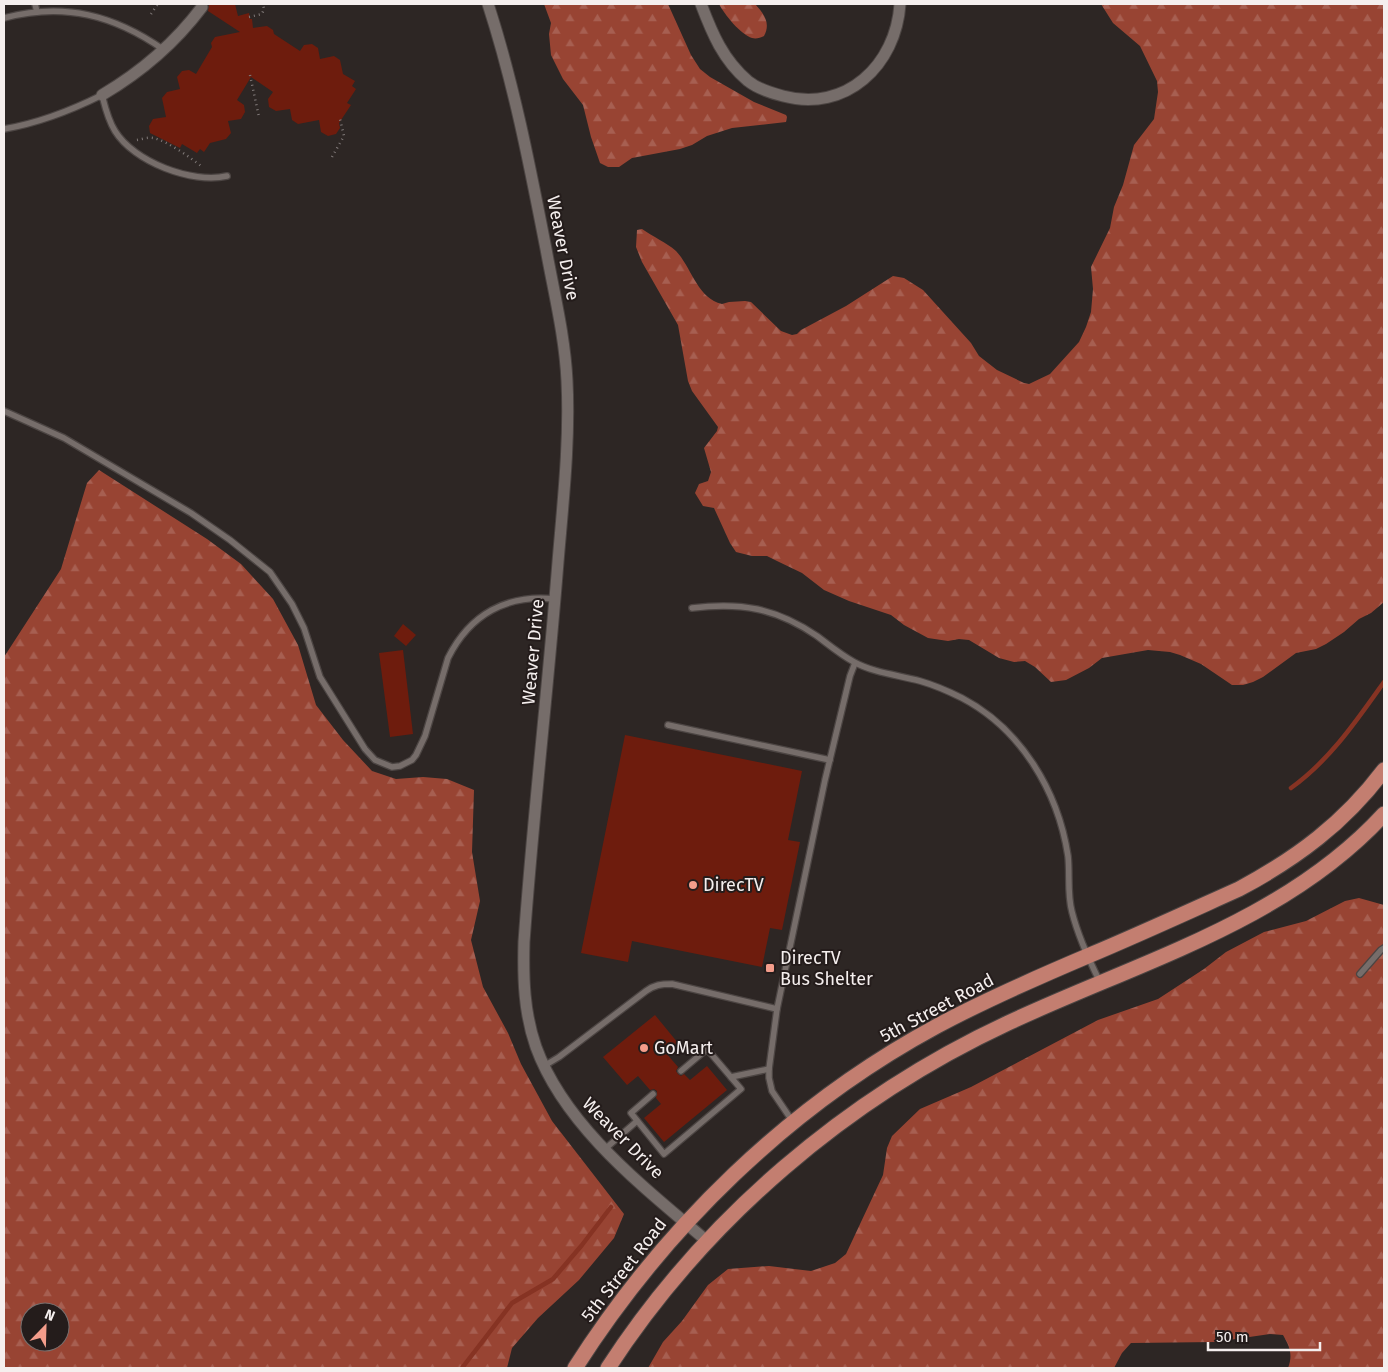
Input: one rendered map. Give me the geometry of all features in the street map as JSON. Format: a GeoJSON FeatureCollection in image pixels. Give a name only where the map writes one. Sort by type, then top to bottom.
{"type":"FeatureCollection","features":[{"type":"Feature","properties":{"kind":"main road","name":"5th Street Road"},"geometry":{"type":"LineString","coordinates":[[575,1368],[621,1301],[685,1223],[755,1155],[844,1084],[889,1054],[937,1026],[1029,981],[1240,889],[1290,860],[1337,822],[1361,799],[1384,770]]}},
{"type":"Feature","properties":{"kind":"main road"},"geometry":{"type":"LineString","coordinates":[[608,1368],[644,1317],[708,1242],[787,1165],[864,1106],[941,1057],[1007,1024],[1228,926],[1285,896],[1309,880],[1352,846],[1384,814]]}},
{"type":"Feature","properties":{"kind":"street","name":"Weaver Drive"},"geometry":{"type":"LineString","coordinates":[[488,4],[509,74],[530,167],[562,334],[567,379],[566,462],[527,893],[523,973],[525,998],[530,1026],[544,1066],[569,1110],[605,1150],[708,1242]]}},
{"type":"Feature","properties":{"kind":"street"},"geometry":{"type":"LineString","coordinates":[[701,4],[712,34],[722,52],[736,70],[750,82],[771,93],[790,98],[808,99],[826,97],[843,91],[859,83],[872,72],[883,59],[890,46],[899,16],[900,4]]}},
{"type":"Feature","properties":{"kind":"street"},"geometry":{"type":"LineString","coordinates":[[102,95],[122,83],[164,50],[180,35],[202,7]]}},
{"type":"Feature","properties":{"kind":"lane"},"geometry":{"type":"LineString","coordinates":[[34,4],[36,12]]}},
{"type":"Feature","properties":{"kind":"lane"},"geometry":{"type":"LineString","coordinates":[[4,18],[36,12],[64,10],[101,18],[134,31],[164,50]]}},
{"type":"Feature","properties":{"kind":"lane"},"geometry":{"type":"LineString","coordinates":[[4,129],[23,126],[65,112],[102,95],[115,132],[139,154],[186,176],[201,178],[227,176]]}},
{"type":"Feature","properties":{"kind":"lane"},"geometry":{"type":"LineString","coordinates":[[4,411],[64,438],[191,513],[230,540],[270,572],[288,598],[304,628],[320,677],[329,693],[365,749],[375,760],[392,767],[400,766],[412,760],[416,755],[425,736],[448,658],[454,646],[468,628],[488,612],[501,606],[530,597],[555,598]]}},
{"type":"Feature","properties":{"kind":"lane"},"geometry":{"type":"LineString","coordinates":[[692,608],[734,605],[767,610],[798,624],[855,663],[920,681],[962,698],[998,723],[1028,756],[1044,782],[1058,814],[1068,854],[1071,911],[1100,982]]}},
{"type":"Feature","properties":{"kind":"lane"},"geometry":{"type":"LineString","coordinates":[[793,1123],[772,1091],[769,1078],[777,1009],[830,760],[850,676],[855,663]]}},
{"type":"Feature","properties":{"kind":"lane"},"geometry":{"type":"LineString","coordinates":[[668,725],[830,760]]}},
{"type":"Feature","properties":{"kind":"lane"},"geometry":{"type":"LineString","coordinates":[[1360,974],[1384,948]]}},
{"type":"Feature","properties":{"kind":"lane"},"geometry":{"type":"LineString","coordinates":[[544,1066],[567,1051],[653,986],[672,984],[777,1009]]}},
{"type":"Feature","properties":{"kind":"lane"},"geometry":{"type":"LineString","coordinates":[[653,1094],[630,1113],[664,1154],[741,1089],[707,1049],[681,1071]]}},
{"type":"Feature","properties":{"kind":"lane"},"geometry":{"type":"LineString","coordinates":[[731,1077],[769,1069]]}},
{"type":"Feature","properties":{"kind":"lane"},"geometry":{"type":"LineString","coordinates":[[605,1150],[637,1121]]}},
{"type":"Feature","properties":{"kind":"path"},"geometry":{"type":"LineString","coordinates":[[151,14],[158,4]]}},
{"type":"Feature","properties":{"kind":"path"},"geometry":{"type":"LineString","coordinates":[[250,17],[262,14],[263,4]]}},
{"type":"Feature","properties":{"kind":"path"},"geometry":{"type":"LineString","coordinates":[[250,75],[259,117]]}},
{"type":"Feature","properties":{"kind":"path"},"geometry":{"type":"LineString","coordinates":[[332,157],[344,136],[340,119]]}},
{"type":"Feature","properties":{"kind":"path"},"geometry":{"type":"LineString","coordinates":[[137,140],[153,138],[175,147],[206,170]]}},
{"type":"Feature","properties":{"kind":"green space"},"geometry":{"type":"Polygon","coordinates":[[[544,4],[668,4],[691,55],[700,69],[710,77],[754,102],[786,115],[786,122],[732,128],[707,136],[692,145],[680,149],[632,158],[619,167],[608,167],[600,163],[583,105],[563,79],[551,55],[549,34],[551,23],[544,4]]]}},
{"type":"Feature","properties":{"kind":"green space"},"geometry":{"type":"Polygon","coordinates":[[[719,4],[755,4],[766,19],[767,27],[764,36],[754,38],[743,33],[719,4]]]}},
{"type":"Feature","properties":{"kind":"green space"},"geometry":{"type":"Polygon","coordinates":[[[1101,4],[1384,4],[1384,602],[1326,644],[1316,649],[1296,653],[1263,677],[1243,685],[1232,685],[1201,664],[1180,655],[1148,650],[1102,658],[1089,668],[1066,680],[1051,682],[1035,667],[1025,661],[1014,662],[999,658],[969,640],[948,641],[928,638],[904,625],[891,615],[849,601],[824,590],[802,573],[767,556],[752,556],[736,552],[714,508],[703,506],[695,493],[699,484],[708,481],[711,472],[704,448],[718,427],[692,391],[688,381],[678,325],[642,262],[636,247],[637,230],[642,229],[676,251],[701,289],[714,301],[722,304],[729,302],[751,302],[781,331],[792,335],[846,306],[893,276],[904,278],[923,290],[971,343],[979,356],[997,370],[1029,384],[1050,374],[1079,342],[1086,327],[1091,312],[1093,289],[1091,267],[1110,228],[1114,207],[1123,185],[1134,145],[1154,119],[1158,92],[1157,81],[1140,46],[1113,23],[1101,4]]]}},
{"type":"Feature","properties":{"kind":"green space"},"geometry":{"type":"Polygon","coordinates":[[[99,470],[207,539],[241,564],[273,599],[298,645],[316,705],[343,740],[372,771],[396,779],[423,777],[447,779],[474,790],[472,852],[480,901],[471,940],[483,987],[552,1121],[624,1214],[614,1238],[579,1280],[538,1318],[512,1348],[507,1368],[4,1368],[4,657],[61,569],[87,483],[99,470]]]}},
{"type":"Feature","properties":{"kind":"green space"},"geometry":{"type":"Polygon","coordinates":[[[1359,898],[1384,905],[1384,1368],[1288,1368],[1290,1363],[1289,1347],[1283,1335],[1270,1334],[1215,1342],[1131,1343],[1122,1353],[1114,1368],[648,1368],[663,1342],[682,1321],[708,1285],[728,1269],[769,1266],[811,1271],[835,1263],[846,1254],[883,1175],[887,1148],[892,1136],[920,1109],[971,1087],[1098,1020],[1158,999],[1226,952],[1264,932],[1306,921],[1345,901],[1359,898]]]}},
{"type":"Feature","properties":{"kind":"building"},"geometry":{"type":"Polygon","coordinates":[[[209,4],[235,4],[238,16],[249,13],[253,28],[267,26],[273,30],[274,34],[300,51],[304,45],[312,44],[318,48],[320,59],[334,56],[340,60],[343,74],[355,81],[352,86],[356,89],[347,103],[351,105],[339,123],[340,128],[336,134],[328,136],[321,132],[319,120],[298,124],[292,120],[290,109],[276,111],[269,107],[268,99],[273,92],[251,77],[237,100],[244,105],[245,112],[241,119],[228,121],[231,133],[226,139],[210,143],[204,152],[200,149],[197,153],[182,144],[180,148],[150,133],[149,126],[153,119],[166,117],[162,98],[167,92],[180,89],[177,77],[182,71],[189,70],[196,74],[212,47],[211,43],[215,37],[240,32],[208,11],[209,4]]]}},
{"type":"Feature","properties":{"kind":"building"},"geometry":{"type":"Polygon","coordinates":[[[403,624],[416,635],[406,646],[394,636],[403,624]]]}},
{"type":"Feature","properties":{"kind":"building"},"geometry":{"type":"Polygon","coordinates":[[[403,650],[413,734],[390,737],[379,653],[403,650]]]}},
{"type":"Feature","properties":{"kind":"building","name":"DirecTV"},"geometry":{"type":"Polygon","coordinates":[[[625,735],[802,771],[788,840],[800,842],[782,930],[770,928],[762,967],[632,941],[628,962],[581,953],[625,735]]]}},
{"type":"Feature","properties":{"kind":"building","name":"GoMart"},"geometry":{"type":"Polygon","coordinates":[[[655,1015],[678,1043],[666,1053],[678,1067],[676,1071],[678,1074],[681,1076],[684,1074],[690,1080],[707,1066],[727,1090],[664,1142],[644,1118],[661,1104],[656,1098],[657,1091],[654,1089],[650,1090],[638,1076],[627,1085],[603,1057],[655,1015]]]}},
{"type":"Feature","properties":{"kind":"waterway"},"geometry":{"type":"LineString","coordinates":[[1291,788],[1330,752],[1353,725],[1384,682]]}},
{"type":"Feature","properties":{"kind":"waterway"},"geometry":{"type":"LineString","coordinates":[[462,1368],[512,1303],[553,1279],[611,1207]]}},
{"type":"Feature","properties":{"kind":"place","name":"DirecTV"},"geometry":{"type":"Point","coordinates":[693,885]}},
{"type":"Feature","properties":{"kind":"place","name":"DirecTV Bus Shelter"},"geometry":{"type":"Point","coordinates":[770,968]}},
{"type":"Feature","properties":{"kind":"place","name":"GoMart"},"geometry":{"type":"Point","coordinates":[644,1048]}}]}
